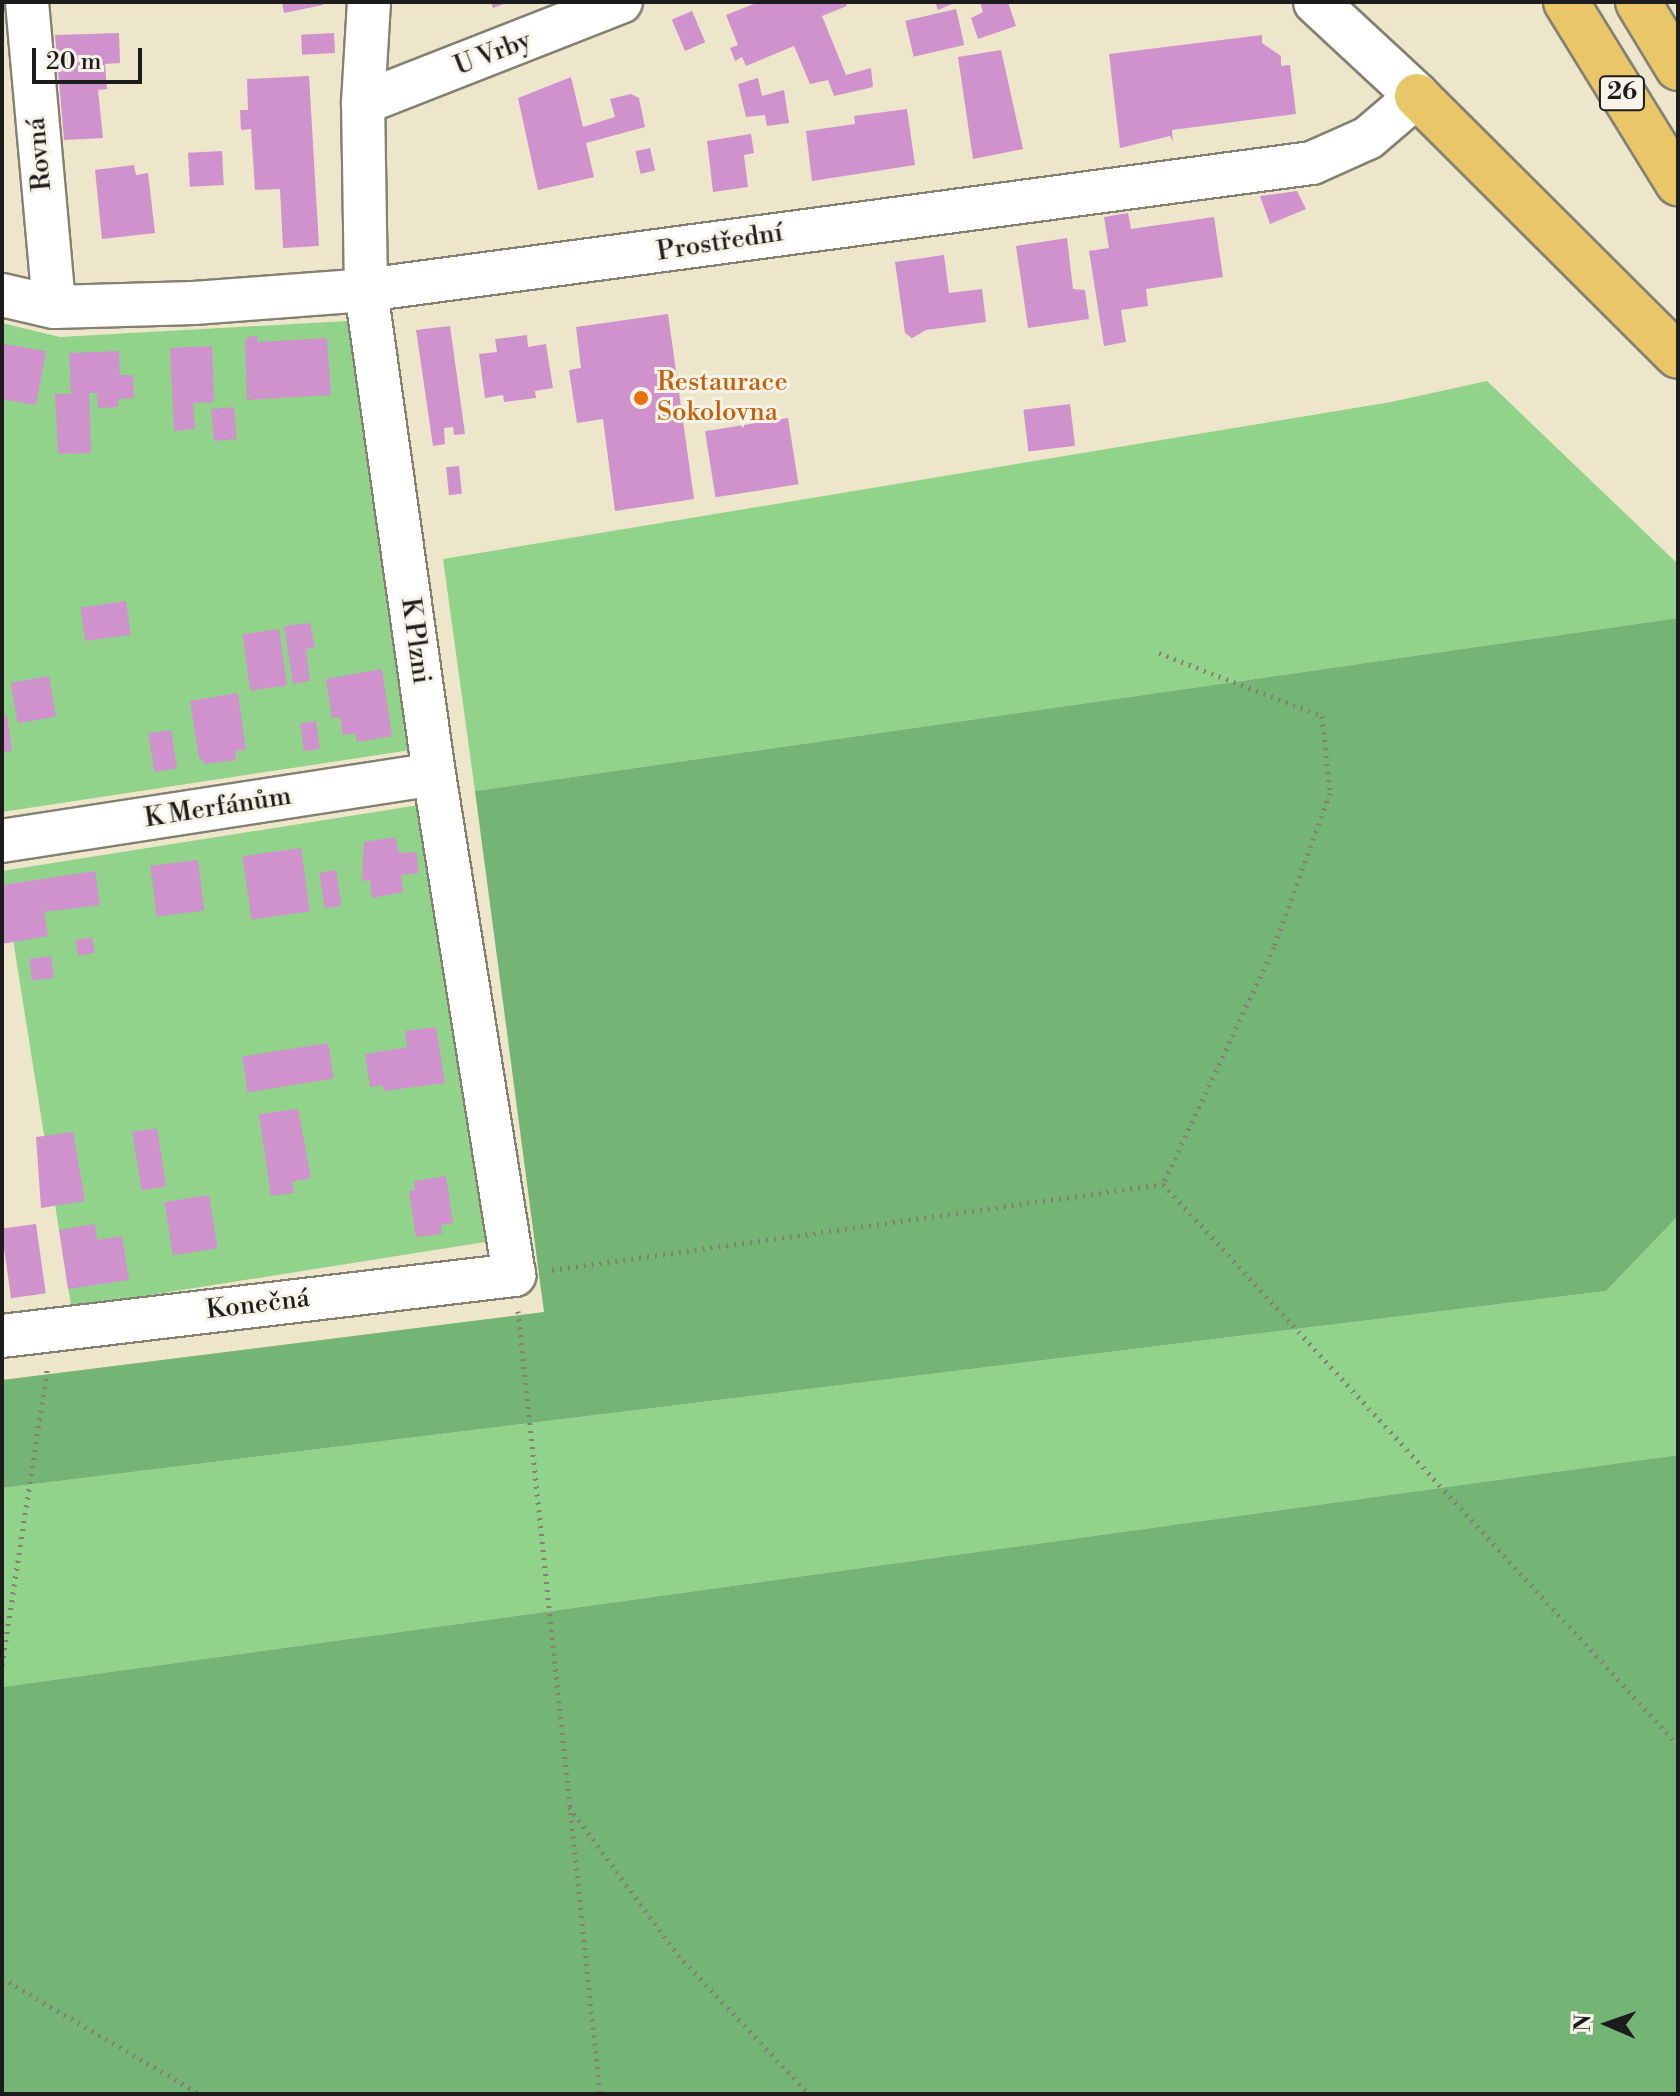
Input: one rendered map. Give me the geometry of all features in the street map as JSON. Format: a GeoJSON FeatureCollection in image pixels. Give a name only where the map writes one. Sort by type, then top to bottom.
{"type":"FeatureCollection","features":[{"type":"Feature","properties":{"kind":"highway","name":"26"},"geometry":{"type":"LineString","coordinates":[[1566,2],[1678,183]]}},
{"type":"Feature","properties":{"kind":"highway","name":"26"},"geometry":{"type":"LineString","coordinates":[[1638,2],[1678,68]]}},
{"type":"Feature","properties":{"kind":"highway"},"geometry":{"type":"LineString","coordinates":[[1417,96],[1678,356]]}},
{"type":"Feature","properties":{"kind":"street","name":"Rovná"},"geometry":{"type":"LineString","coordinates":[[27,2],[54,307]]}},
{"type":"Feature","properties":{"kind":"street","name":"K Plzni"},"geometry":{"type":"LineString","coordinates":[[369,2],[363,103],[366,290],[434,774],[514,1275]]}},
{"type":"Feature","properties":{"kind":"street","name":"U Vrby"},"geometry":{"type":"LineString","coordinates":[[363,103],[621,2]]}},
{"type":"Feature","properties":{"kind":"street"},"geometry":{"type":"LineString","coordinates":[[1316,2],[1417,96]]}},
{"type":"Feature","properties":{"kind":"street","name":"Prostřední"},"geometry":{"type":"LineString","coordinates":[[2,295],[54,307],[366,290],[553,269],[911,213],[1312,163],[1368,138],[1417,96]]}},
{"type":"Feature","properties":{"kind":"street","name":"K Merfánům"},"geometry":{"type":"LineString","coordinates":[[2,841],[434,774]]}},
{"type":"Feature","properties":{"kind":"street","name":"Konečná"},"geometry":{"type":"LineString","coordinates":[[2,1336],[514,1275]]}},
{"type":"Feature","properties":{"kind":"path"},"geometry":{"type":"LineString","coordinates":[[1159,653],[1322,716],[1330,793],[1274,947],[1163,1184]]}},
{"type":"Feature","properties":{"kind":"path"},"geometry":{"type":"LineString","coordinates":[[600,2094],[514,1275],[1163,1184]]}},
{"type":"Feature","properties":{"kind":"path"},"geometry":{"type":"LineString","coordinates":[[1163,1184],[1678,1745]]}},
{"type":"Feature","properties":{"kind":"path"},"geometry":{"type":"LineString","coordinates":[[2,1665],[53,1328]]}},
{"type":"Feature","properties":{"kind":"path"},"geometry":{"type":"LineString","coordinates":[[568,1806],[678,1955],[809,2094]]}},
{"type":"Feature","properties":{"kind":"path"},"geometry":{"type":"LineString","coordinates":[[2,1978],[200,2094]]}},
{"type":"Feature","properties":{"kind":"green space"},"geometry":{"type":"Polygon","coordinates":[[[347,321],[411,750],[2,812],[2,323],[60,337],[347,321]]]}},
{"type":"Feature","properties":{"kind":"green space"},"geometry":{"type":"Polygon","coordinates":[[[1487,381],[1678,564],[1678,618],[475,791],[443,559],[1391,402],[1487,381]]]}},
{"type":"Feature","properties":{"kind":"green space"},"geometry":{"type":"Polygon","coordinates":[[[1678,618],[1678,1216],[1606,1291],[2,1488],[2,1380],[544,1312],[475,791],[1678,618]]]}},
{"type":"Feature","properties":{"kind":"green space"},"geometry":{"type":"Polygon","coordinates":[[[419,805],[488,1242],[71,1308],[2,871],[419,805]]]}},
{"type":"Feature","properties":{"kind":"green space"},"geometry":{"type":"Polygon","coordinates":[[[1678,1216],[1678,1455],[2,1687],[2,1488],[1606,1291],[1678,1216]]]}},
{"type":"Feature","properties":{"kind":"green space"},"geometry":{"type":"Polygon","coordinates":[[[1678,1455],[1678,2094],[2,2094],[2,1687],[1678,1455]]]}},
{"type":"Feature","properties":{"kind":"building"},"geometry":{"type":"Polygon","coordinates":[[[282,2],[322,2],[323,5],[284,13],[282,2]]]}},
{"type":"Feature","properties":{"kind":"building"},"geometry":{"type":"Polygon","coordinates":[[[491,2],[509,2],[493,8],[491,2]]]}},
{"type":"Feature","properties":{"kind":"building"},"geometry":{"type":"Polygon","coordinates":[[[759,2],[846,2],[847,6],[822,16],[846,75],[871,68],[873,87],[834,96],[828,80],[810,84],[794,46],[746,66],[742,57],[735,61],[730,48],[738,45],[726,15],[759,2]]]}},
{"type":"Feature","properties":{"kind":"building"},"geometry":{"type":"Polygon","coordinates":[[[935,2],[957,2],[938,10],[935,2]]]}},
{"type":"Feature","properties":{"kind":"building"},"geometry":{"type":"Polygon","coordinates":[[[980,2],[1008,2],[1016,26],[978,39],[971,18],[983,12],[980,2]]]}},
{"type":"Feature","properties":{"kind":"building"},"geometry":{"type":"Polygon","coordinates":[[[956,9],[964,45],[914,57],[905,21],[956,9]]]}},
{"type":"Feature","properties":{"kind":"building"},"geometry":{"type":"Polygon","coordinates":[[[692,11],[705,42],[685,51],[672,20],[692,11]]]}},
{"type":"Feature","properties":{"kind":"building"},"geometry":{"type":"Polygon","coordinates":[[[119,33],[120,63],[105,64],[107,89],[98,90],[103,138],[64,140],[55,35],[119,33]]]}},
{"type":"Feature","properties":{"kind":"building"},"geometry":{"type":"Polygon","coordinates":[[[334,33],[335,53],[302,55],[301,35],[334,33]]]}},
{"type":"Feature","properties":{"kind":"building"},"geometry":{"type":"Polygon","coordinates":[[[1262,35],[1262,43],[1281,56],[1281,66],[1290,65],[1296,114],[1172,130],[1173,142],[1170,136],[1120,148],[1109,54],[1262,35]]]}},
{"type":"Feature","properties":{"kind":"building"},"geometry":{"type":"Polygon","coordinates":[[[1001,50],[1023,149],[973,159],[958,57],[1001,50]]]}},
{"type":"Feature","properties":{"kind":"building"},"geometry":{"type":"Polygon","coordinates":[[[309,76],[319,246],[283,248],[280,189],[255,190],[251,129],[241,130],[240,110],[248,110],[247,79],[309,76]]]}},
{"type":"Feature","properties":{"kind":"building"},"geometry":{"type":"Polygon","coordinates":[[[571,77],[583,127],[615,117],[610,99],[631,94],[639,98],[645,127],[586,143],[594,177],[538,190],[518,98],[571,77]]]}},
{"type":"Feature","properties":{"kind":"building"},"geometry":{"type":"Polygon","coordinates":[[[758,78],[762,96],[784,90],[789,123],[767,126],[765,115],[746,117],[738,84],[758,78]]]}},
{"type":"Feature","properties":{"kind":"building"},"geometry":{"type":"Polygon","coordinates":[[[907,109],[915,165],[812,181],[806,131],[855,124],[854,116],[907,109]]]}},
{"type":"Feature","properties":{"kind":"building"},"geometry":{"type":"Polygon","coordinates":[[[751,134],[754,153],[744,155],[748,187],[713,192],[707,141],[751,134]]]}},
{"type":"Feature","properties":{"kind":"building"},"geometry":{"type":"Polygon","coordinates":[[[650,148],[655,170],[641,174],[635,151],[650,148]]]}},
{"type":"Feature","properties":{"kind":"building"},"geometry":{"type":"Polygon","coordinates":[[[222,151],[224,185],[190,187],[188,153],[222,151]]]}},
{"type":"Feature","properties":{"kind":"building"},"geometry":{"type":"Polygon","coordinates":[[[134,165],[136,175],[148,173],[155,233],[102,239],[95,170],[134,165]]]}},
{"type":"Feature","properties":{"kind":"building"},"geometry":{"type":"Polygon","coordinates":[[[1297,191],[1306,209],[1270,224],[1260,196],[1297,191]]]}},
{"type":"Feature","properties":{"kind":"building"},"geometry":{"type":"Polygon","coordinates":[[[1128,213],[1131,229],[1214,217],[1223,277],[1146,289],[1148,306],[1121,310],[1126,342],[1104,346],[1089,251],[1109,248],[1104,217],[1128,213]]]}},
{"type":"Feature","properties":{"kind":"building"},"geometry":{"type":"Polygon","coordinates":[[[1067,238],[1073,289],[1085,290],[1089,319],[1028,328],[1016,246],[1067,238]]]}},
{"type":"Feature","properties":{"kind":"building"},"geometry":{"type":"Polygon","coordinates":[[[944,255],[949,293],[982,289],[986,322],[926,330],[912,338],[905,333],[895,262],[944,255]]]}},
{"type":"Feature","properties":{"kind":"building"},"geometry":{"type":"Polygon","coordinates":[[[668,314],[694,499],[615,511],[603,419],[577,423],[569,370],[581,368],[576,327],[668,314]]]}},
{"type":"Feature","properties":{"kind":"building"},"geometry":{"type":"Polygon","coordinates":[[[450,326],[465,434],[454,435],[453,427],[444,428],[445,444],[433,446],[416,330],[450,326]]]}},
{"type":"Feature","properties":{"kind":"building"},"geometry":{"type":"Polygon","coordinates":[[[527,335],[528,347],[546,344],[553,388],[535,391],[536,398],[504,402],[503,395],[485,398],[479,354],[497,352],[495,339],[527,335]]]}},
{"type":"Feature","properties":{"kind":"building"},"geometry":{"type":"Polygon","coordinates":[[[258,336],[257,342],[327,338],[331,395],[247,400],[245,343],[247,337],[258,336]]]}},
{"type":"Feature","properties":{"kind":"building"},"geometry":{"type":"Polygon","coordinates":[[[4,344],[46,351],[36,405],[2,399],[4,344]]]}},
{"type":"Feature","properties":{"kind":"building"},"geometry":{"type":"Polygon","coordinates":[[[212,346],[214,402],[193,403],[195,429],[174,431],[170,348],[212,346]]]}},
{"type":"Feature","properties":{"kind":"building"},"geometry":{"type":"Polygon","coordinates":[[[119,351],[120,375],[133,375],[134,398],[118,399],[118,407],[98,408],[97,393],[89,393],[91,453],[58,454],[55,394],[71,394],[69,353],[119,351]]]}},
{"type":"Feature","properties":{"kind":"building"},"geometry":{"type":"Polygon","coordinates":[[[1070,404],[1075,446],[1028,451],[1023,410],[1070,404]]]}},
{"type":"Feature","properties":{"kind":"building"},"geometry":{"type":"Polygon","coordinates":[[[234,407],[237,439],[214,441],[211,409],[234,407]]]}},
{"type":"Feature","properties":{"kind":"building"},"geometry":{"type":"Polygon","coordinates":[[[788,418],[798,484],[716,497],[705,431],[788,418]]]}},
{"type":"Feature","properties":{"kind":"building"},"geometry":{"type":"Polygon","coordinates":[[[459,466],[462,494],[449,495],[446,467],[459,466]]]}},
{"type":"Feature","properties":{"kind":"building"},"geometry":{"type":"Polygon","coordinates":[[[126,601],[131,635],[85,641],[80,607],[126,601]]]}},
{"type":"Feature","properties":{"kind":"building"},"geometry":{"type":"Polygon","coordinates":[[[310,623],[315,648],[306,649],[310,681],[293,684],[284,626],[310,623]]]}},
{"type":"Feature","properties":{"kind":"building"},"geometry":{"type":"Polygon","coordinates":[[[279,629],[287,685],[250,691],[242,634],[279,629]]]}},
{"type":"Feature","properties":{"kind":"building"},"geometry":{"type":"Polygon","coordinates":[[[382,669],[392,736],[357,742],[355,733],[343,735],[340,717],[332,718],[326,679],[382,669]]]}},
{"type":"Feature","properties":{"kind":"building"},"geometry":{"type":"Polygon","coordinates":[[[49,676],[56,716],[18,723],[11,683],[49,676]]]}},
{"type":"Feature","properties":{"kind":"building"},"geometry":{"type":"Polygon","coordinates":[[[238,693],[246,750],[235,751],[236,760],[205,764],[199,757],[190,701],[238,693]]]}},
{"type":"Feature","properties":{"kind":"building"},"geometry":{"type":"Polygon","coordinates":[[[7,715],[12,751],[2,752],[2,716],[7,715]]]}},
{"type":"Feature","properties":{"kind":"building"},"geometry":{"type":"Polygon","coordinates":[[[316,721],[320,749],[304,751],[300,723],[316,721]]]}},
{"type":"Feature","properties":{"kind":"building"},"geometry":{"type":"Polygon","coordinates":[[[171,730],[177,769],[154,772],[148,734],[171,730]]]}},
{"type":"Feature","properties":{"kind":"building"},"geometry":{"type":"Polygon","coordinates":[[[395,837],[399,853],[416,852],[419,873],[401,875],[403,892],[372,898],[370,880],[362,881],[364,842],[395,837]]]}},
{"type":"Feature","properties":{"kind":"building"},"geometry":{"type":"Polygon","coordinates":[[[301,848],[310,911],[251,920],[243,856],[301,848]]]}},
{"type":"Feature","properties":{"kind":"building"},"geometry":{"type":"Polygon","coordinates":[[[198,860],[204,911],[157,916],[150,866],[198,860]]]}},
{"type":"Feature","properties":{"kind":"building"},"geometry":{"type":"Polygon","coordinates":[[[336,870],[342,906],[325,908],[319,873],[336,870]]]}},
{"type":"Feature","properties":{"kind":"building"},"geometry":{"type":"Polygon","coordinates":[[[95,871],[100,905],[44,912],[48,936],[2,944],[2,885],[95,871]]]}},
{"type":"Feature","properties":{"kind":"building"},"geometry":{"type":"Polygon","coordinates":[[[92,937],[95,953],[78,956],[75,940],[92,937]]]}},
{"type":"Feature","properties":{"kind":"building"},"geometry":{"type":"Polygon","coordinates":[[[51,956],[54,978],[32,981],[29,959],[51,956]]]}},
{"type":"Feature","properties":{"kind":"building"},"geometry":{"type":"Polygon","coordinates":[[[436,1027],[445,1083],[384,1091],[383,1085],[370,1087],[365,1054],[407,1047],[405,1031],[436,1027]]]}},
{"type":"Feature","properties":{"kind":"building"},"geometry":{"type":"Polygon","coordinates":[[[328,1043],[334,1079],[248,1092],[242,1057],[328,1043]]]}},
{"type":"Feature","properties":{"kind":"building"},"geometry":{"type":"Polygon","coordinates":[[[298,1109],[311,1178],[292,1182],[294,1193],[271,1196],[259,1114],[298,1109]]]}},
{"type":"Feature","properties":{"kind":"building"},"geometry":{"type":"Polygon","coordinates":[[[157,1128],[166,1186],[142,1190],[132,1132],[157,1128]]]}},
{"type":"Feature","properties":{"kind":"building"},"geometry":{"type":"Polygon","coordinates":[[[73,1132],[85,1201],[41,1208],[36,1137],[73,1132]]]}},
{"type":"Feature","properties":{"kind":"building"},"geometry":{"type":"Polygon","coordinates":[[[446,1176],[453,1223],[441,1225],[442,1234],[416,1237],[409,1191],[415,1190],[414,1181],[446,1176]]]}},
{"type":"Feature","properties":{"kind":"building"},"geometry":{"type":"Polygon","coordinates":[[[209,1195],[217,1248],[173,1255],[165,1202],[209,1195]]]}},
{"type":"Feature","properties":{"kind":"building"},"geometry":{"type":"Polygon","coordinates":[[[36,1224],[46,1293],[11,1298],[2,1229],[36,1224]]]}},
{"type":"Feature","properties":{"kind":"building"},"geometry":{"type":"Polygon","coordinates":[[[95,1224],[97,1240],[122,1236],[129,1280],[68,1289],[59,1230],[95,1224]]]}},
{"type":"Feature","properties":{"kind":"place","name":"Restaurace Sokolovna"},"geometry":{"type":"Point","coordinates":[641,398]}}]}
